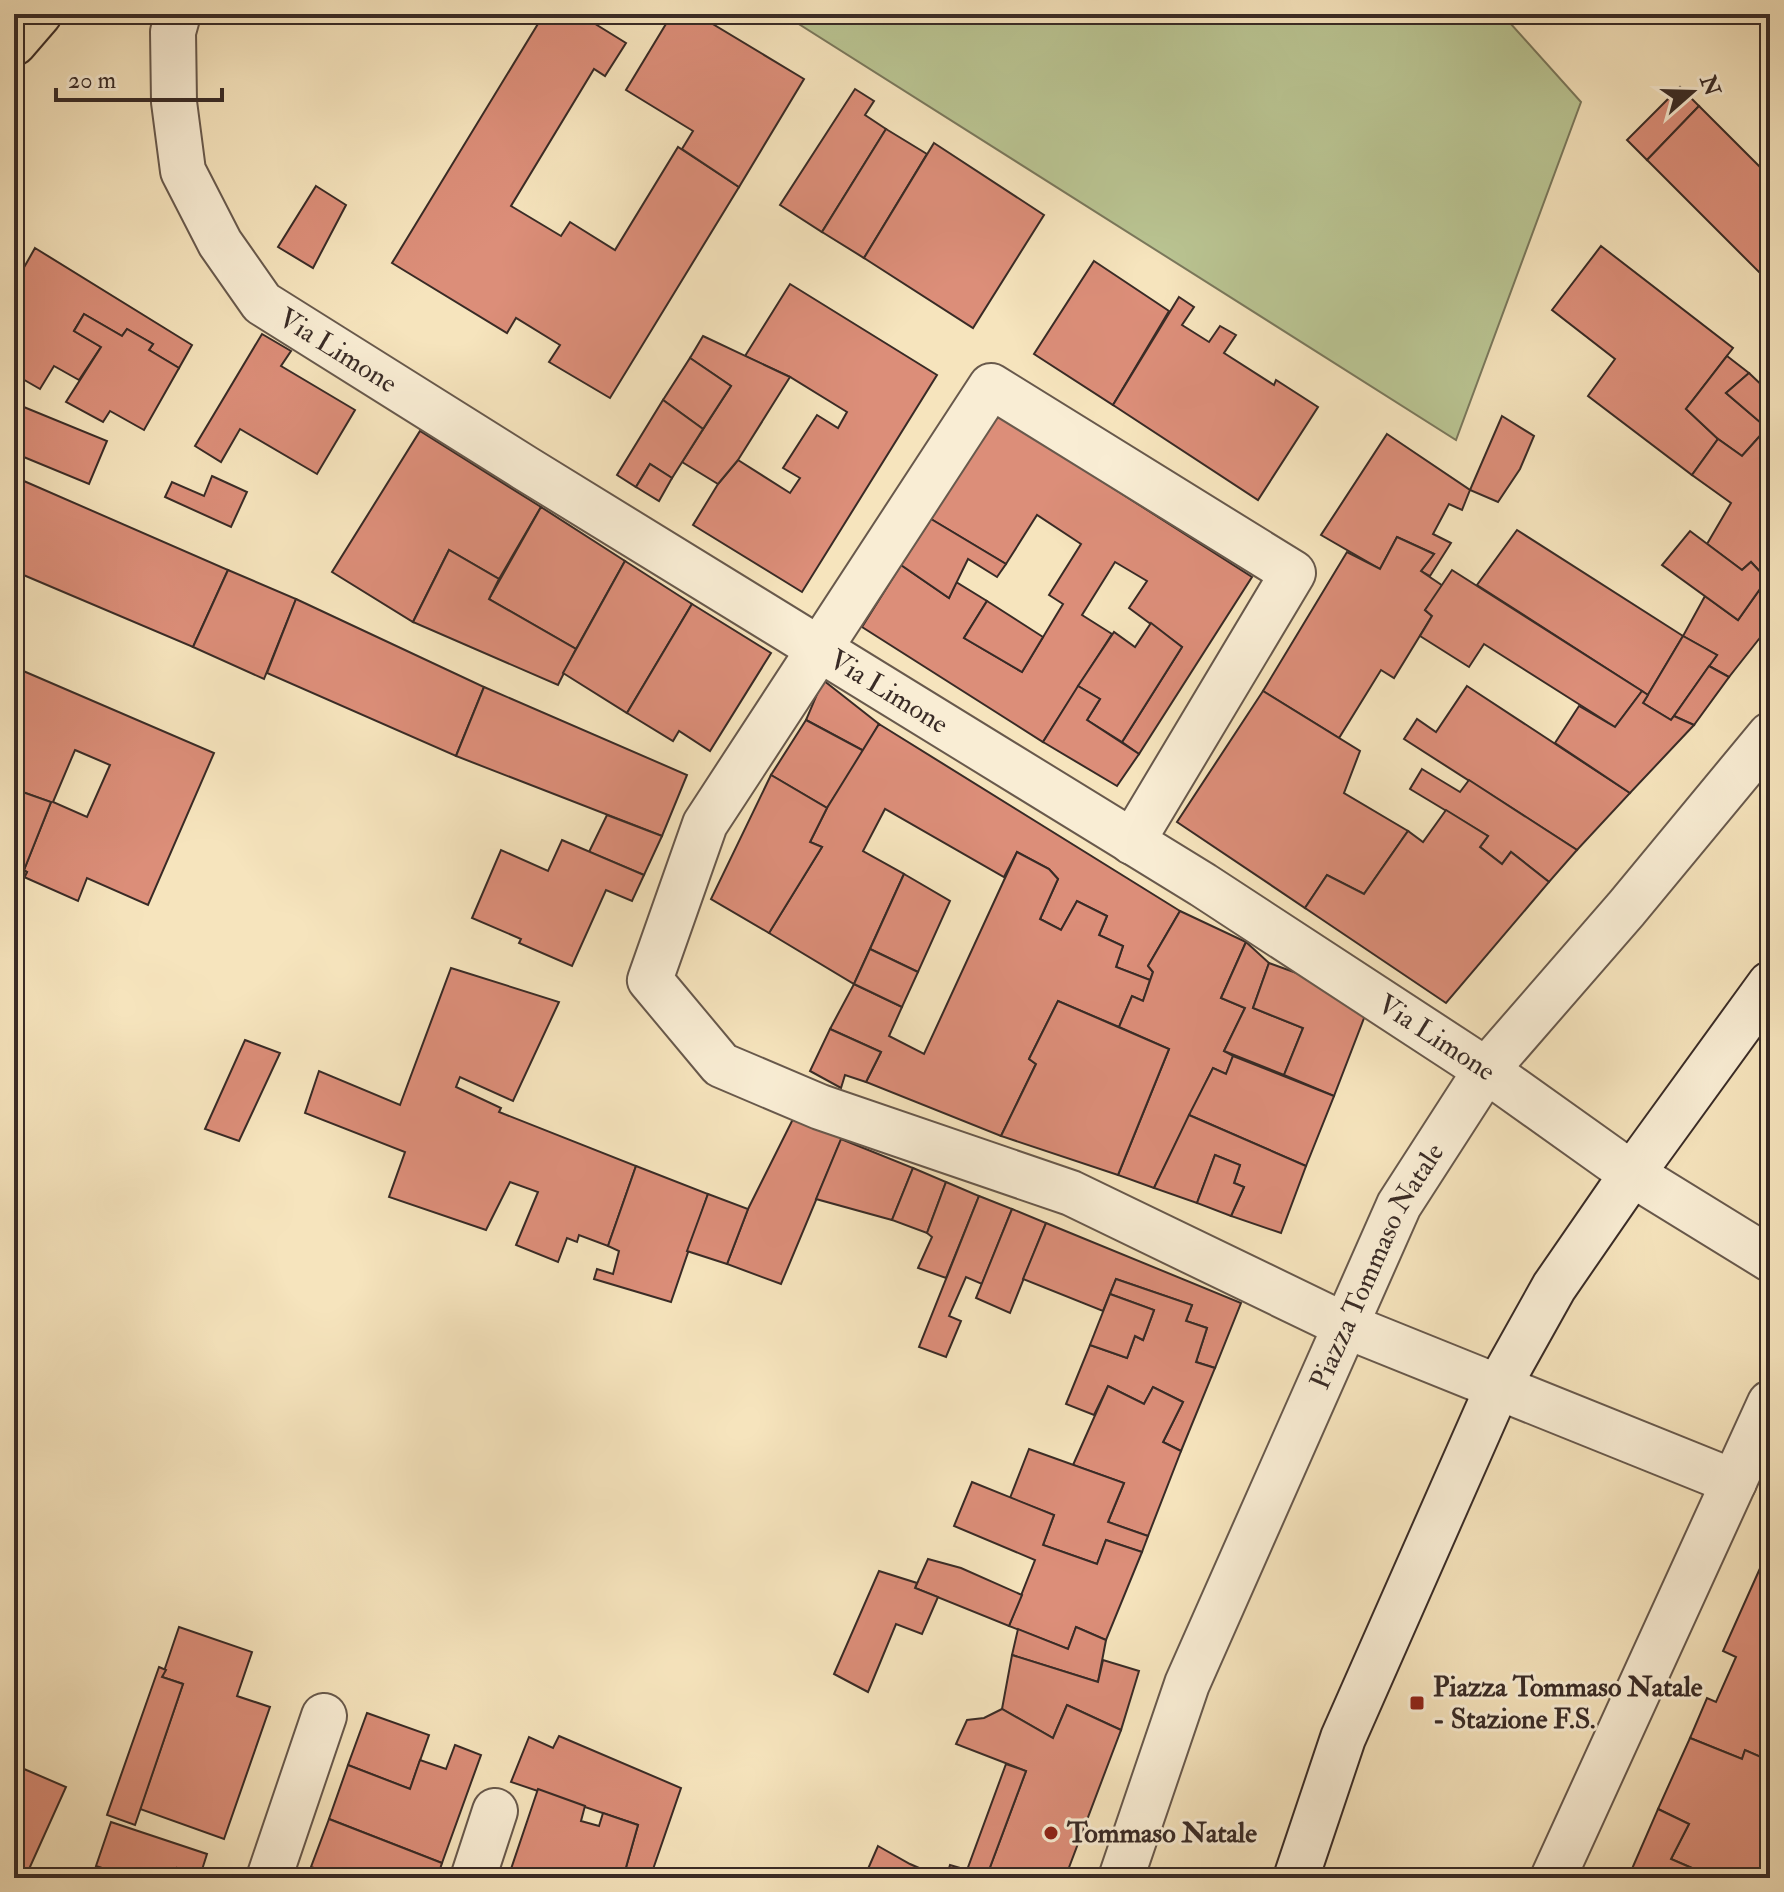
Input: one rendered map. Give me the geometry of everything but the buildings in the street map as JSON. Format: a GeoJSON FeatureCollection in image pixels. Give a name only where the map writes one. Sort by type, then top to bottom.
{"type":"FeatureCollection","features":[{"type":"Feature","properties":{"kind":"highway"},"geometry":{"type":"LineString","coordinates":[[14,43],[39,14]]}},
{"type":"Feature","properties":{"kind":"street","name":"Via Limone"},"geometry":{"type":"LineString","coordinates":[[178,14],[173,32],[174,102],[183,171],[220,243],[262,303],[1203,885],[1486,1070],[1632,1174],[1770,1259]]}},
{"type":"Feature","properties":{"kind":"street"},"geometry":{"type":"LineString","coordinates":[[1132,842],[1293,573],[991,386],[705,824],[650,980],[721,1065],[820,1107],[1071,1193],[1344,1325],[1734,1482]]}},
{"type":"Feature","properties":{"kind":"street","name":"Piazza Tommaso Natale"},"geometry":{"type":"LineString","coordinates":[[1121,1878],[1187,1684],[1399,1205],[1486,1070],[1626,909],[1770,735]]}},
{"type":"Feature","properties":{"kind":"street"},"geometry":{"type":"LineString","coordinates":[[1296,1878],[1343,1738],[1497,1389],[1554,1287],[1770,984]]}},
{"type":"Feature","properties":{"kind":"street"},"geometry":{"type":"LineString","coordinates":[[1553,1878],[1770,1403]]}},
{"type":"Feature","properties":{"kind":"street"},"geometry":{"type":"LineString","coordinates":[[269,1878],[324,1716]]}},
{"type":"Feature","properties":{"kind":"street"},"geometry":{"type":"LineString","coordinates":[[473,1878],[495,1811]]}},
{"type":"Feature","properties":{"kind":"green space"},"geometry":{"type":"Polygon","coordinates":[[[783,14],[1502,14],[1581,102],[1456,440],[783,14]]]}},
{"type":"Feature","properties":{"kind":"place","name":"Piazza Tommaso Natale - Stazione F.S."},"geometry":{"type":"Point","coordinates":[1417,1703]}},
{"type":"Feature","properties":{"kind":"place","name":"Tommaso Natale"},"geometry":{"type":"Point","coordinates":[1051,1833]}}]}
